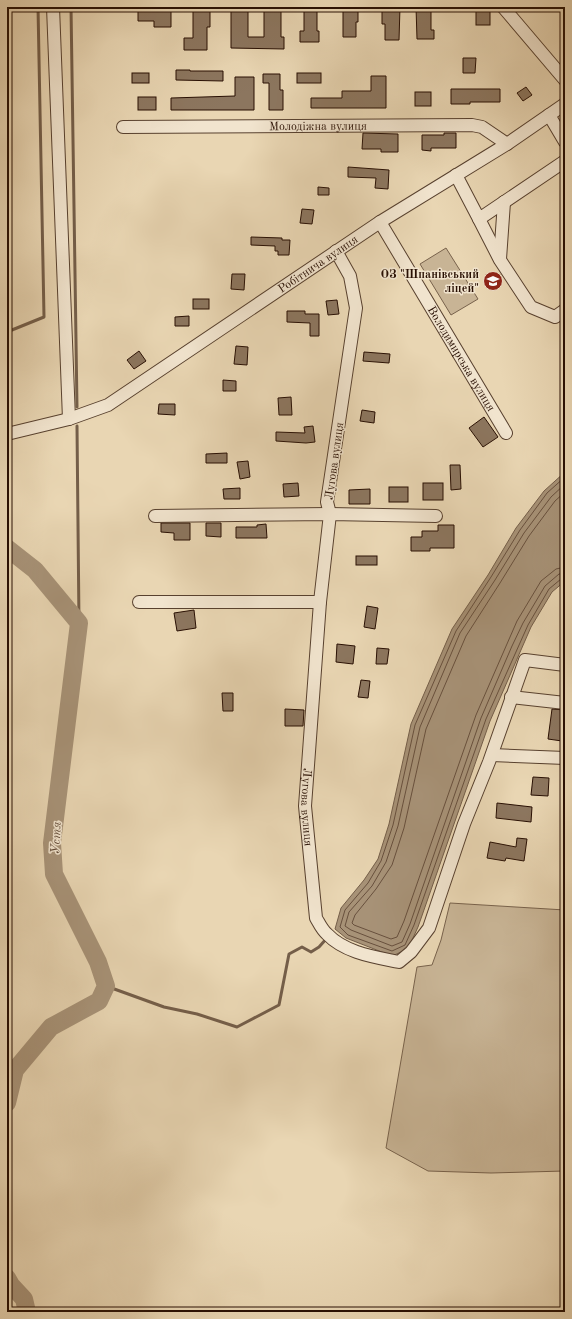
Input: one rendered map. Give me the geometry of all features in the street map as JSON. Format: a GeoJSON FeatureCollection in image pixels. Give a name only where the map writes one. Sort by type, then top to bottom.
{"type":"FeatureCollection","features":[{"type":"Feature","properties":{"kind":"street"},"geometry":{"type":"LineString","coordinates":[[53,7],[69,419]]}},
{"type":"Feature","properties":{"kind":"street"},"geometry":{"type":"LineString","coordinates":[[503,7],[565,80]]}},
{"type":"Feature","properties":{"kind":"street","name":"Робітнича вулиця"},"geometry":{"type":"LineString","coordinates":[[7,434],[69,419],[108,405],[380,222],[507,144],[565,104]]}},
{"type":"Feature","properties":{"kind":"street"},"geometry":{"type":"LineString","coordinates":[[549,115],[565,142]]}},
{"type":"Feature","properties":{"kind":"street","name":"Молодіжна вулиця"},"geometry":{"type":"LineString","coordinates":[[123,127],[472,125],[482,127],[507,144]]}},
{"type":"Feature","properties":{"kind":"street"},"geometry":{"type":"LineString","coordinates":[[479,220],[565,161]]}},
{"type":"Feature","properties":{"kind":"street"},"geometry":{"type":"LineString","coordinates":[[456,175],[500,260],[531,307],[555,317],[565,310]]}},
{"type":"Feature","properties":{"kind":"street"},"geometry":{"type":"LineString","coordinates":[[500,260],[504,202]]}},
{"type":"Feature","properties":{"kind":"street","name":"Володимирська вулиця"},"geometry":{"type":"LineString","coordinates":[[380,222],[506,433]]}},
{"type":"Feature","properties":{"kind":"street","name":"Лугова вулиця"},"geometry":{"type":"LineString","coordinates":[[336,251],[350,276],[356,308],[327,502],[330,514],[320,602],[305,806],[316,918],[326,934],[342,946],[399,962],[411,952],[429,928],[464,824],[492,755],[525,660],[565,665]]}},
{"type":"Feature","properties":{"kind":"street"},"geometry":{"type":"LineString","coordinates":[[155,516],[330,514],[436,516]]}},
{"type":"Feature","properties":{"kind":"street"},"geometry":{"type":"LineString","coordinates":[[139,602],[320,602]]}},
{"type":"Feature","properties":{"kind":"street"},"geometry":{"type":"LineString","coordinates":[[511,698],[565,703]]}},
{"type":"Feature","properties":{"kind":"street"},"geometry":{"type":"LineString","coordinates":[[492,755],[565,758]]}},
{"type":"Feature","properties":{"kind":"shaded area"},"geometry":{"type":"Polygon","coordinates":[[[446,248],[478,299],[451,315],[420,264],[446,248]]]}},
{"type":"Feature","properties":{"kind":"shaded area"},"geometry":{"type":"Polygon","coordinates":[[[450,903],[565,910],[565,1171],[491,1173],[428,1171],[386,1148],[417,967],[432,965],[441,940],[450,903]]]}},
{"type":"Feature","properties":{"kind":"water"},"geometry":{"type":"Polygon","coordinates":[[[565,472],[565,581],[552,592],[531,627],[490,721],[418,927],[408,949],[392,956],[346,938],[335,929],[341,908],[364,880],[378,859],[389,824],[411,724],[452,629],[488,575],[516,528],[544,491],[565,472]]]}},
{"type":"Feature","properties":{"kind":"building"},"geometry":{"type":"Polygon","coordinates":[[[138,7],[147,7],[147,10],[171,10],[171,27],[154,27],[154,21],[138,21],[138,7]]]}},
{"type":"Feature","properties":{"kind":"building"},"geometry":{"type":"Polygon","coordinates":[[[304,7],[317,7],[317,31],[319,31],[319,42],[300,42],[300,31],[304,31],[304,7]]]}},
{"type":"Feature","properties":{"kind":"building"},"geometry":{"type":"Polygon","coordinates":[[[343,7],[358,7],[356,37],[343,37],[343,7]]]}},
{"type":"Feature","properties":{"kind":"building"},"geometry":{"type":"Polygon","coordinates":[[[382,7],[400,7],[399,40],[385,40],[385,24],[382,24],[382,7]]]}},
{"type":"Feature","properties":{"kind":"building"},"geometry":{"type":"Polygon","coordinates":[[[416,7],[431,7],[431,30],[434,30],[434,39],[417,39],[416,7]]]}},
{"type":"Feature","properties":{"kind":"building"},"geometry":{"type":"Polygon","coordinates":[[[476,7],[490,7],[490,25],[476,25],[476,7]]]}},
{"type":"Feature","properties":{"kind":"building"},"geometry":{"type":"Polygon","coordinates":[[[264,8],[281,8],[281,37],[284,37],[284,49],[231,48],[231,10],[248,10],[248,37],[264,37],[264,8]]]}},
{"type":"Feature","properties":{"kind":"building"},"geometry":{"type":"Polygon","coordinates":[[[193,11],[210,11],[210,27],[207,27],[207,50],[184,50],[184,38],[193,38],[193,11]]]}},
{"type":"Feature","properties":{"kind":"building"},"geometry":{"type":"Polygon","coordinates":[[[463,58],[476,58],[475,73],[463,73],[463,58]]]}},
{"type":"Feature","properties":{"kind":"building"},"geometry":{"type":"Polygon","coordinates":[[[176,70],[223,71],[223,81],[176,80],[176,70]]]}},
{"type":"Feature","properties":{"kind":"building"},"geometry":{"type":"Polygon","coordinates":[[[132,73],[149,73],[149,83],[132,83],[132,73]]]}},
{"type":"Feature","properties":{"kind":"building"},"geometry":{"type":"Polygon","coordinates":[[[297,73],[321,73],[321,83],[297,83],[297,73]]]}},
{"type":"Feature","properties":{"kind":"building"},"geometry":{"type":"Polygon","coordinates":[[[263,74],[280,74],[280,90],[283,90],[283,110],[269,110],[269,83],[263,83],[263,74]]]}},
{"type":"Feature","properties":{"kind":"building"},"geometry":{"type":"Polygon","coordinates":[[[371,76],[386,76],[386,108],[311,108],[311,98],[342,98],[342,91],[371,91],[371,76]]]}},
{"type":"Feature","properties":{"kind":"building"},"geometry":{"type":"Polygon","coordinates":[[[235,77],[254,77],[254,110],[171,110],[171,98],[235,96],[235,77]]]}},
{"type":"Feature","properties":{"kind":"building"},"geometry":{"type":"Polygon","coordinates":[[[526,87],[532,95],[523,101],[517,93],[526,87]]]}},
{"type":"Feature","properties":{"kind":"building"},"geometry":{"type":"Polygon","coordinates":[[[451,89],[500,89],[500,102],[470,102],[470,104],[451,104],[451,89]]]}},
{"type":"Feature","properties":{"kind":"building"},"geometry":{"type":"Polygon","coordinates":[[[415,92],[431,92],[431,106],[415,106],[415,92]]]}},
{"type":"Feature","properties":{"kind":"building"},"geometry":{"type":"Polygon","coordinates":[[[138,97],[156,97],[156,110],[138,110],[138,97]]]}},
{"type":"Feature","properties":{"kind":"building"},"geometry":{"type":"Polygon","coordinates":[[[363,133],[398,134],[398,152],[381,152],[381,149],[362,149],[363,133]]]}},
{"type":"Feature","properties":{"kind":"building"},"geometry":{"type":"Polygon","coordinates":[[[444,133],[456,133],[456,148],[431,148],[431,151],[422,150],[422,135],[444,135],[444,133]]]}},
{"type":"Feature","properties":{"kind":"building"},"geometry":{"type":"Polygon","coordinates":[[[348,167],[389,170],[388,189],[375,188],[376,178],[348,177],[348,167]]]}},
{"type":"Feature","properties":{"kind":"building"},"geometry":{"type":"Polygon","coordinates":[[[318,187],[329,188],[329,195],[318,195],[318,187]]]}},
{"type":"Feature","properties":{"kind":"building"},"geometry":{"type":"Polygon","coordinates":[[[302,209],[314,210],[312,224],[300,223],[302,209]]]}},
{"type":"Feature","properties":{"kind":"building"},"geometry":{"type":"Polygon","coordinates":[[[251,237],[282,238],[282,240],[290,240],[289,255],[278,255],[278,251],[275,251],[275,246],[251,245],[251,237]]]}},
{"type":"Feature","properties":{"kind":"building"},"geometry":{"type":"Polygon","coordinates":[[[232,274],[245,274],[244,290],[231,289],[232,274]]]}},
{"type":"Feature","properties":{"kind":"building"},"geometry":{"type":"Polygon","coordinates":[[[193,299],[209,299],[209,309],[193,309],[193,299]]]}},
{"type":"Feature","properties":{"kind":"building"},"geometry":{"type":"Polygon","coordinates":[[[337,300],[339,314],[328,315],[326,301],[337,300]]]}},
{"type":"Feature","properties":{"kind":"building"},"geometry":{"type":"Polygon","coordinates":[[[287,311],[305,311],[305,314],[319,314],[319,336],[310,336],[310,323],[287,322],[287,311]]]}},
{"type":"Feature","properties":{"kind":"building"},"geometry":{"type":"Polygon","coordinates":[[[189,316],[189,326],[175,326],[175,317],[189,316]]]}},
{"type":"Feature","properties":{"kind":"building"},"geometry":{"type":"Polygon","coordinates":[[[236,346],[248,347],[247,365],[234,364],[236,346]]]}},
{"type":"Feature","properties":{"kind":"building"},"geometry":{"type":"Polygon","coordinates":[[[139,351],[146,361],[134,369],[127,360],[139,351]]]}},
{"type":"Feature","properties":{"kind":"building"},"geometry":{"type":"Polygon","coordinates":[[[364,352],[390,354],[389,363],[363,361],[364,352]]]}},
{"type":"Feature","properties":{"kind":"building"},"geometry":{"type":"Polygon","coordinates":[[[223,380],[236,381],[236,391],[223,391],[223,380]]]}},
{"type":"Feature","properties":{"kind":"building"},"geometry":{"type":"Polygon","coordinates":[[[291,397],[292,415],[279,415],[278,398],[291,397]]]}},
{"type":"Feature","properties":{"kind":"building"},"geometry":{"type":"Polygon","coordinates":[[[159,404],[175,404],[175,415],[158,414],[159,404]]]}},
{"type":"Feature","properties":{"kind":"building"},"geometry":{"type":"Polygon","coordinates":[[[362,410],[375,412],[374,423],[360,421],[362,410]]]}},
{"type":"Feature","properties":{"kind":"building"},"geometry":{"type":"Polygon","coordinates":[[[484,417],[498,437],[483,447],[469,428],[484,417]]]}},
{"type":"Feature","properties":{"kind":"building"},"geometry":{"type":"Polygon","coordinates":[[[313,426],[315,442],[306,443],[276,441],[276,432],[305,433],[304,427],[313,426]]]}},
{"type":"Feature","properties":{"kind":"building"},"geometry":{"type":"Polygon","coordinates":[[[227,453],[227,463],[206,463],[206,454],[227,453]]]}},
{"type":"Feature","properties":{"kind":"building"},"geometry":{"type":"Polygon","coordinates":[[[248,461],[250,477],[240,479],[237,462],[248,461]]]}},
{"type":"Feature","properties":{"kind":"building"},"geometry":{"type":"Polygon","coordinates":[[[450,465],[460,465],[461,489],[451,490],[450,465]]]}},
{"type":"Feature","properties":{"kind":"building"},"geometry":{"type":"Polygon","coordinates":[[[298,483],[299,496],[284,497],[283,484],[298,483]]]}},
{"type":"Feature","properties":{"kind":"building"},"geometry":{"type":"Polygon","coordinates":[[[423,483],[443,483],[443,500],[423,500],[423,483]]]}},
{"type":"Feature","properties":{"kind":"building"},"geometry":{"type":"Polygon","coordinates":[[[389,487],[408,487],[408,502],[389,502],[389,487]]]}},
{"type":"Feature","properties":{"kind":"building"},"geometry":{"type":"Polygon","coordinates":[[[240,488],[240,499],[224,499],[223,489],[240,488]]]}},
{"type":"Feature","properties":{"kind":"building"},"geometry":{"type":"Polygon","coordinates":[[[370,489],[370,504],[349,504],[349,490],[370,489]]]}},
{"type":"Feature","properties":{"kind":"building"},"geometry":{"type":"Polygon","coordinates":[[[161,523],[190,523],[190,540],[174,540],[174,533],[161,532],[161,523]]]}},
{"type":"Feature","properties":{"kind":"building"},"geometry":{"type":"Polygon","coordinates":[[[206,523],[221,523],[221,537],[206,536],[206,523]]]}},
{"type":"Feature","properties":{"kind":"building"},"geometry":{"type":"Polygon","coordinates":[[[266,524],[267,538],[236,538],[236,527],[257,527],[257,525],[266,524]]]}},
{"type":"Feature","properties":{"kind":"building"},"geometry":{"type":"Polygon","coordinates":[[[438,525],[454,525],[454,548],[430,548],[430,551],[411,551],[411,537],[422,537],[422,531],[438,531],[438,525]]]}},
{"type":"Feature","properties":{"kind":"building"},"geometry":{"type":"Polygon","coordinates":[[[356,556],[377,556],[377,565],[356,565],[356,556]]]}},
{"type":"Feature","properties":{"kind":"building"},"geometry":{"type":"Polygon","coordinates":[[[367,606],[378,608],[375,629],[364,627],[367,606]]]}},
{"type":"Feature","properties":{"kind":"building"},"geometry":{"type":"Polygon","coordinates":[[[194,610],[196,628],[177,631],[174,613],[194,610]]]}},
{"type":"Feature","properties":{"kind":"building"},"geometry":{"type":"Polygon","coordinates":[[[337,644],[355,646],[353,664],[336,662],[337,644]]]}},
{"type":"Feature","properties":{"kind":"building"},"geometry":{"type":"Polygon","coordinates":[[[377,648],[389,649],[387,664],[376,664],[377,648]]]}},
{"type":"Feature","properties":{"kind":"building"},"geometry":{"type":"Polygon","coordinates":[[[361,680],[370,681],[368,698],[358,697],[361,680]]]}},
{"type":"Feature","properties":{"kind":"building"},"geometry":{"type":"Polygon","coordinates":[[[222,693],[233,693],[233,711],[223,711],[222,693]]]}},
{"type":"Feature","properties":{"kind":"building"},"geometry":{"type":"Polygon","coordinates":[[[285,709],[304,710],[303,726],[285,726],[285,709]]]}},
{"type":"Feature","properties":{"kind":"building"},"geometry":{"type":"Polygon","coordinates":[[[552,709],[565,710],[562,741],[548,739],[552,709]]]}},
{"type":"Feature","properties":{"kind":"building"},"geometry":{"type":"Polygon","coordinates":[[[533,777],[549,778],[548,796],[531,795],[533,777]]]}},
{"type":"Feature","properties":{"kind":"building"},"geometry":{"type":"Polygon","coordinates":[[[497,803],[532,807],[531,822],[496,818],[497,803]]]}},
{"type":"Feature","properties":{"kind":"building"},"geometry":{"type":"Polygon","coordinates":[[[517,838],[527,839],[524,861],[506,858],[505,861],[487,858],[490,842],[516,847],[517,838]]]}},
{"type":"Feature","properties":{"kind":"waterway"},"geometry":{"type":"LineString","coordinates":[[7,332],[44,317],[38,7]]}},
{"type":"Feature","properties":{"kind":"waterway"},"geometry":{"type":"LineString","coordinates":[[71,7],[77,407]]}},
{"type":"Feature","properties":{"kind":"waterway"},"geometry":{"type":"LineString","coordinates":[[77,426],[79,623]]}},
{"type":"Feature","properties":{"kind":"waterway","name":"Устя"},"geometry":{"type":"LineString","coordinates":[[7,548],[35,570],[79,623],[52,843],[54,874],[98,962],[106,986],[99,1001],[51,1027],[15,1070],[7,1103]]}},
{"type":"Feature","properties":{"kind":"waterway"},"geometry":{"type":"LineString","coordinates":[[106,986],[164,1007],[197,1014],[237,1027],[279,1005],[289,954],[302,947],[311,952],[319,947],[327,938]]}},
{"type":"Feature","properties":{"kind":"waterway","name":"Устя"},"geometry":{"type":"LineString","coordinates":[[7,1278],[11,1285],[24,1299],[27,1312]]}},
{"type":"Feature","properties":{"kind":"place","name":"ОЗ \"Шпанівський ліцей\""},"geometry":{"type":"Point","coordinates":[493,281]}}]}
